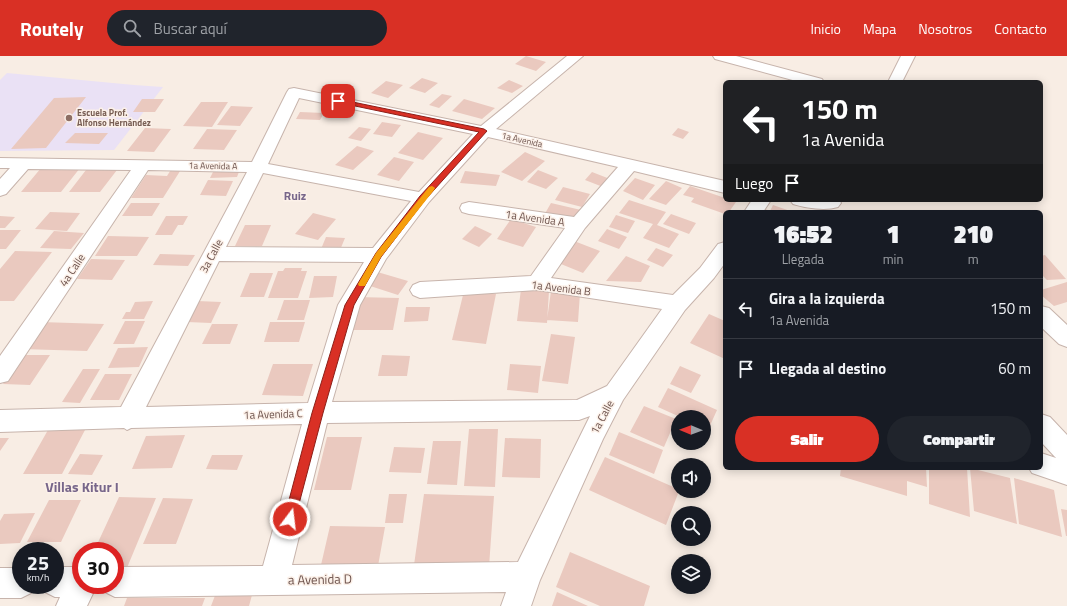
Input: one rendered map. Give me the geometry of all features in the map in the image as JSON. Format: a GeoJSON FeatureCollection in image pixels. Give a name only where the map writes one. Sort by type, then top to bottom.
{"type":"FeatureCollection","features":[{"type":"Feature","properties":{"kind":"street"},"geometry":{"type":"LineString","coordinates":[[720,56],[810,80]]}},
{"type":"Feature","properties":{"kind":"street"},"geometry":{"type":"LineString","coordinates":[[896,80],[907,56]]}},
{"type":"Feature","properties":{"kind":"street"},"geometry":{"type":"LineString","coordinates":[[274,579],[318,413],[349,305],[378,255],[423,198],[484,131],[567,59]]}},
{"type":"Feature","properties":{"kind":"street","name":"1a Avenida"},"geometry":{"type":"LineString","coordinates":[[294,92],[484,131],[723,188]]}},
{"type":"Feature","properties":{"kind":"street","name":"3a Calle"},"geometry":{"type":"LineString","coordinates":[[126,419],[258,167],[294,92]]}},
{"type":"Feature","properties":{"kind":"street","name":"1a Avenida A"},"geometry":{"type":"LineString","coordinates":[[0,163],[258,167],[423,198]]}},
{"type":"Feature","properties":{"kind":"street"},"geometry":{"type":"LineString","coordinates":[[0,190],[23,164]]}},
{"type":"Feature","properties":{"kind":"street","name":"4a Calle"},"geometry":{"type":"LineString","coordinates":[[0,374],[143,165]]}},
{"type":"Feature","properties":{"kind":"street"},"geometry":{"type":"LineString","coordinates":[[537,283],[578,224],[630,165]]}},
{"type":"Feature","properties":{"kind":"street"},"geometry":{"type":"LineString","coordinates":[[813,202],[835,205]]}},
{"type":"Feature","properties":{"kind":"street","name":"1a Avenida A"},"geometry":{"type":"LineString","coordinates":[[468,208],[578,224]]}},
{"type":"Feature","properties":{"kind":"street","name":"1a Calle"},"geometry":{"type":"LineString","coordinates":[[516,606],[526,577],[593,434],[615,393],[678,304],[707,273],[723,252]]}},
{"type":"Feature","properties":{"kind":"street"},"geometry":{"type":"LineString","coordinates":[[212,254],[378,255]]}},
{"type":"Feature","properties":{"kind":"street","name":"1a Avenida B"},"geometry":{"type":"LineString","coordinates":[[420,290],[537,283],[678,304]]}},
{"type":"Feature","properties":{"kind":"street"},"geometry":{"type":"LineString","coordinates":[[1043,316],[1067,338]]}},
{"type":"Feature","properties":{"kind":"street","name":"1a Avenida C"},"geometry":{"type":"LineString","coordinates":[[0,421],[318,413],[579,410],[615,393]]}},
{"type":"Feature","properties":{"kind":"street"},"geometry":{"type":"LineString","coordinates":[[579,410],[593,434]]}},
{"type":"Feature","properties":{"kind":"street"},"geometry":{"type":"LineString","coordinates":[[1043,427],[1067,452]]}},
{"type":"Feature","properties":{"kind":"street"},"geometry":{"type":"LineString","coordinates":[[1043,466],[1067,473]]}},
{"type":"Feature","properties":{"kind":"street","name":"a Avenida D"},"geometry":{"type":"LineString","coordinates":[[124,582],[526,577]]}},
{"type":"Feature","properties":{"kind":"street"},"geometry":{"type":"LineString","coordinates":[[0,583],[12,583]]}},
{"type":"Feature","properties":{"kind":"street"},"geometry":{"type":"LineString","coordinates":[[71,606],[77,594]]}},
{"type":"Feature","properties":{"kind":"shaded area","name":"Escuela Prof. Alfonso Hernández"},"geometry":{"type":"Polygon","coordinates":[[[7,73],[163,87],[114,150],[0,151],[0,80],[7,73]]]}},
{"type":"Feature","properties":{"kind":"building"},"geometry":{"type":"Polygon","coordinates":[[[526,56],[546,62],[536,71],[515,64],[526,56]]]}},
{"type":"Feature","properties":{"kind":"building"},"geometry":{"type":"Polygon","coordinates":[[[422,78],[438,83],[425,93],[409,88],[422,78]]]}},
{"type":"Feature","properties":{"kind":"building"},"geometry":{"type":"Polygon","coordinates":[[[509,80],[523,86],[512,93],[497,88],[509,80]]]}},
{"type":"Feature","properties":{"kind":"building"},"geometry":{"type":"Polygon","coordinates":[[[386,81],[403,85],[388,98],[371,93],[386,81]]]}},
{"type":"Feature","properties":{"kind":"building"},"geometry":{"type":"Polygon","coordinates":[[[442,94],[452,96],[439,108],[429,105],[442,94]]]}},
{"type":"Feature","properties":{"kind":"building"},"geometry":{"type":"Polygon","coordinates":[[[86,97],[46,148],[11,149],[54,98],[86,97]]]}},
{"type":"Feature","properties":{"kind":"building"},"geometry":{"type":"Polygon","coordinates":[[[142,99],[164,99],[155,112],[133,112],[142,99]]]}},
{"type":"Feature","properties":{"kind":"building"},"geometry":{"type":"Polygon","coordinates":[[[464,99],[495,108],[482,119],[452,111],[464,99]]]}},
{"type":"Feature","properties":{"kind":"building"},"geometry":{"type":"Polygon","coordinates":[[[201,102],[228,102],[212,127],[183,126],[201,102]]]}},
{"type":"Feature","properties":{"kind":"building"},"geometry":{"type":"Polygon","coordinates":[[[231,106],[253,107],[240,126],[217,125],[231,106]]]}},
{"type":"Feature","properties":{"kind":"building"},"geometry":{"type":"Polygon","coordinates":[[[300,112],[324,113],[320,120],[296,119],[300,112]]]}},
{"type":"Feature","properties":{"kind":"building"},"geometry":{"type":"Polygon","coordinates":[[[382,122],[401,125],[392,137],[373,134],[382,122]]]}},
{"type":"Feature","properties":{"kind":"building"},"geometry":{"type":"Polygon","coordinates":[[[359,127],[371,129],[361,141],[348,138],[359,127]]]}},
{"type":"Feature","properties":{"kind":"building"},"geometry":{"type":"Polygon","coordinates":[[[145,128],[171,129],[154,152],[127,151],[145,128]]]}},
{"type":"Feature","properties":{"kind":"building"},"geometry":{"type":"Polygon","coordinates":[[[678,128],[689,132],[683,139],[672,135],[678,128]]]}},
{"type":"Feature","properties":{"kind":"building"},"geometry":{"type":"Polygon","coordinates":[[[207,129],[237,130],[224,150],[193,149],[207,129]]]}},
{"type":"Feature","properties":{"kind":"building"},"geometry":{"type":"Polygon","coordinates":[[[418,132],[443,138],[423,160],[398,153],[418,132]]]}},
{"type":"Feature","properties":{"kind":"building"},"geometry":{"type":"Polygon","coordinates":[[[75,133],[108,133],[99,144],[65,143],[75,133]]]}},
{"type":"Feature","properties":{"kind":"building"},"geometry":{"type":"Polygon","coordinates":[[[357,146],[374,151],[353,170],[335,165],[357,146]]]}},
{"type":"Feature","properties":{"kind":"building"},"geometry":{"type":"Polygon","coordinates":[[[525,152],[545,161],[522,181],[501,172],[525,152]]]}},
{"type":"Feature","properties":{"kind":"building"},"geometry":{"type":"Polygon","coordinates":[[[394,157],[414,162],[399,181],[377,175],[394,157]]]}},
{"type":"Feature","properties":{"kind":"building"},"geometry":{"type":"Polygon","coordinates":[[[41,168],[80,168],[61,192],[21,192],[41,168]]]}},
{"type":"Feature","properties":{"kind":"building"},"geometry":{"type":"Polygon","coordinates":[[[172,168],[182,168],[163,198],[131,198],[146,175],[167,176],[172,168]]]}},
{"type":"Feature","properties":{"kind":"building"},"geometry":{"type":"Polygon","coordinates":[[[240,169],[237,177],[210,178],[214,170],[240,169]]]}},
{"type":"Feature","properties":{"kind":"building"},"geometry":{"type":"Polygon","coordinates":[[[86,170],[117,170],[100,192],[69,192],[86,170]]]}},
{"type":"Feature","properties":{"kind":"building"},"geometry":{"type":"Polygon","coordinates":[[[538,170],[558,178],[546,189],[527,182],[538,170]]]}},
{"type":"Feature","properties":{"kind":"building"},"geometry":{"type":"Polygon","coordinates":[[[465,171],[500,175],[496,186],[460,183],[465,171]]]}},
{"type":"Feature","properties":{"kind":"building"},"geometry":{"type":"Polygon","coordinates":[[[592,172],[610,179],[603,187],[585,180],[592,172]]]}},
{"type":"Feature","properties":{"kind":"building"},"geometry":{"type":"Polygon","coordinates":[[[635,178],[655,185],[643,200],[623,191],[635,178]]]}},
{"type":"Feature","properties":{"kind":"building"},"geometry":{"type":"Polygon","coordinates":[[[208,180],[233,181],[226,196],[200,195],[208,180]]]}},
{"type":"Feature","properties":{"kind":"building"},"geometry":{"type":"Polygon","coordinates":[[[666,181],[682,188],[666,205],[649,199],[666,181]]]}},
{"type":"Feature","properties":{"kind":"building"},"geometry":{"type":"Polygon","coordinates":[[[690,186],[723,197],[723,202],[736,202],[730,210],[723,210],[723,213],[691,202],[694,198],[683,195],[690,186]]]}},
{"type":"Feature","properties":{"kind":"building"},"geometry":{"type":"Polygon","coordinates":[[[563,187],[590,194],[582,207],[555,200],[563,187]]]}},
{"type":"Feature","properties":{"kind":"building"},"geometry":{"type":"Polygon","coordinates":[[[629,200],[666,212],[657,225],[679,234],[669,248],[643,238],[653,224],[619,213],[629,200]]]}},
{"type":"Feature","properties":{"kind":"building"},"geometry":{"type":"Polygon","coordinates":[[[131,203],[160,203],[152,216],[122,216],[131,203]]]}},
{"type":"Feature","properties":{"kind":"building"},"geometry":{"type":"Polygon","coordinates":[[[551,203],[581,210],[575,224],[543,217],[551,203]]]}},
{"type":"Feature","properties":{"kind":"building"},"geometry":{"type":"Polygon","coordinates":[[[773,205],[787,210],[770,210],[773,205]]]}},
{"type":"Feature","properties":{"kind":"building"},"geometry":{"type":"Polygon","coordinates":[[[50,212],[80,213],[67,231],[35,229],[50,212]]]}},
{"type":"Feature","properties":{"kind":"building"},"geometry":{"type":"Polygon","coordinates":[[[313,213],[336,219],[318,240],[295,234],[313,213]]]}},
{"type":"Feature","properties":{"kind":"building"},"geometry":{"type":"Polygon","coordinates":[[[671,214],[696,223],[689,234],[663,224],[671,214]]]}},
{"type":"Feature","properties":{"kind":"building"},"geometry":{"type":"Polygon","coordinates":[[[616,215],[635,221],[628,233],[609,227],[616,215]]]}},
{"type":"Feature","properties":{"kind":"building"},"geometry":{"type":"Polygon","coordinates":[[[0,216],[15,217],[5,228],[0,228],[0,216]]]}},
{"type":"Feature","properties":{"kind":"building"},"geometry":{"type":"Polygon","coordinates":[[[166,216],[188,216],[183,225],[178,225],[172,235],[155,235],[166,216]]]}},
{"type":"Feature","properties":{"kind":"building"},"geometry":{"type":"Polygon","coordinates":[[[511,219],[536,227],[523,247],[497,239],[511,219]]]}},
{"type":"Feature","properties":{"kind":"building"},"geometry":{"type":"Polygon","coordinates":[[[245,225],[271,225],[262,246],[235,246],[245,225]]]}},
{"type":"Feature","properties":{"kind":"building"},"geometry":{"type":"Polygon","coordinates":[[[475,226],[492,234],[479,247],[462,239],[475,226]]]}},
{"type":"Feature","properties":{"kind":"building"},"geometry":{"type":"Polygon","coordinates":[[[607,229],[627,237],[619,249],[598,241],[607,229]]]}},
{"type":"Feature","properties":{"kind":"building"},"geometry":{"type":"Polygon","coordinates":[[[0,230],[21,230],[6,249],[0,249],[0,230]]]}},
{"type":"Feature","properties":{"kind":"building"},"geometry":{"type":"Polygon","coordinates":[[[54,231],[84,233],[71,249],[40,248],[54,231]]]}},
{"type":"Feature","properties":{"kind":"building"},"geometry":{"type":"Polygon","coordinates":[[[108,236],[149,237],[137,256],[95,256],[108,236]]]}},
{"type":"Feature","properties":{"kind":"building"},"geometry":{"type":"Polygon","coordinates":[[[326,237],[345,238],[340,250],[321,249],[326,237]]]}},
{"type":"Feature","properties":{"kind":"building"},"geometry":{"type":"Polygon","coordinates":[[[574,241],[600,251],[583,273],[556,262],[574,241]]]}},
{"type":"Feature","properties":{"kind":"building"},"geometry":{"type":"Polygon","coordinates":[[[656,248],[673,255],[663,267],[647,260],[656,248]]]}},
{"type":"Feature","properties":{"kind":"building"},"geometry":{"type":"Polygon","coordinates":[[[15,251],[52,252],[14,301],[0,301],[0,269],[15,251]]]}},
{"type":"Feature","properties":{"kind":"building"},"geometry":{"type":"Polygon","coordinates":[[[160,254],[195,255],[188,266],[153,265],[160,254]]]}},
{"type":"Feature","properties":{"kind":"building"},"geometry":{"type":"Polygon","coordinates":[[[1045,255],[1066,279],[1047,280],[1043,276],[1043,256],[1045,255]]]}},
{"type":"Feature","properties":{"kind":"building"},"geometry":{"type":"Polygon","coordinates":[[[626,256],[650,266],[641,282],[606,281],[626,256]]]}},
{"type":"Feature","properties":{"kind":"building"},"geometry":{"type":"Polygon","coordinates":[[[91,259],[125,260],[112,280],[77,279],[91,259]]]}},
{"type":"Feature","properties":{"kind":"building"},"geometry":{"type":"Polygon","coordinates":[[[285,268],[302,268],[301,271],[307,271],[298,298],[268,298],[278,271],[283,271],[285,268]]]}},
{"type":"Feature","properties":{"kind":"building"},"geometry":{"type":"Polygon","coordinates":[[[374,271],[408,281],[398,295],[364,284],[374,271]]]}},
{"type":"Feature","properties":{"kind":"building"},"geometry":{"type":"Polygon","coordinates":[[[250,273],[273,273],[264,297],[240,297],[250,273]]]}},
{"type":"Feature","properties":{"kind":"building"},"geometry":{"type":"Polygon","coordinates":[[[314,276],[337,276],[333,297],[309,298],[314,276]]]}},
{"type":"Feature","properties":{"kind":"building"},"geometry":{"type":"Polygon","coordinates":[[[1067,282],[1067,302],[1054,306],[1043,297],[1043,289],[1067,282]]]}},
{"type":"Feature","properties":{"kind":"building"},"geometry":{"type":"Polygon","coordinates":[[[521,289],[549,291],[547,323],[517,321],[521,289]]]}},
{"type":"Feature","properties":{"kind":"building"},"geometry":{"type":"Polygon","coordinates":[[[464,291],[496,294],[486,344],[452,340],[464,291]]]}},
{"type":"Feature","properties":{"kind":"building"},"geometry":{"type":"Polygon","coordinates":[[[551,291],[580,293],[578,322],[547,320],[551,291]]]}},
{"type":"Feature","properties":{"kind":"building"},"geometry":{"type":"Polygon","coordinates":[[[356,297],[399,298],[393,330],[347,330],[356,297]]]}},
{"type":"Feature","properties":{"kind":"building"},"geometry":{"type":"Polygon","coordinates":[[[284,300],[310,300],[304,320],[277,320],[284,300]]]}},
{"type":"Feature","properties":{"kind":"building"},"geometry":{"type":"Polygon","coordinates":[[[153,301],[144,319],[122,319],[126,312],[130,312],[135,302],[153,301]]]}},
{"type":"Feature","properties":{"kind":"building"},"geometry":{"type":"Polygon","coordinates":[[[197,301],[221,302],[211,323],[187,322],[197,301]]]}},
{"type":"Feature","properties":{"kind":"building"},"geometry":{"type":"Polygon","coordinates":[[[406,307],[430,307],[428,321],[404,322],[406,307]]]}},
{"type":"Feature","properties":{"kind":"building"},"geometry":{"type":"Polygon","coordinates":[[[709,314],[723,320],[723,358],[690,343],[709,314]]]}},
{"type":"Feature","properties":{"kind":"building"},"geometry":{"type":"Polygon","coordinates":[[[125,321],[145,321],[134,344],[113,344],[125,321]]]}},
{"type":"Feature","properties":{"kind":"building"},"geometry":{"type":"Polygon","coordinates":[[[40,322],[104,324],[87,351],[21,349],[40,322]]]}},
{"type":"Feature","properties":{"kind":"building"},"geometry":{"type":"Polygon","coordinates":[[[270,322],[305,322],[299,342],[264,342],[270,322]]]}},
{"type":"Feature","properties":{"kind":"building"},"geometry":{"type":"Polygon","coordinates":[[[212,324],[238,324],[230,344],[202,344],[212,324]]]}},
{"type":"Feature","properties":{"kind":"building"},"geometry":{"type":"Polygon","coordinates":[[[551,334],[575,337],[568,384],[542,381],[551,334]]]}},
{"type":"Feature","properties":{"kind":"building"},"geometry":{"type":"Polygon","coordinates":[[[148,347],[139,367],[108,368],[118,348],[148,347]]]}},
{"type":"Feature","properties":{"kind":"building"},"geometry":{"type":"Polygon","coordinates":[[[24,355],[50,355],[30,385],[3,384],[24,355]]]}},
{"type":"Feature","properties":{"kind":"building"},"geometry":{"type":"Polygon","coordinates":[[[382,355],[410,356],[407,376],[378,376],[382,355]]]}},
{"type":"Feature","properties":{"kind":"building"},"geometry":{"type":"Polygon","coordinates":[[[273,364],[313,364],[303,396],[262,395],[273,364]]]}},
{"type":"Feature","properties":{"kind":"building"},"geometry":{"type":"Polygon","coordinates":[[[510,364],[541,366],[538,393],[507,390],[510,364]]]}},
{"type":"Feature","properties":{"kind":"building"},"geometry":{"type":"Polygon","coordinates":[[[680,366],[701,375],[691,393],[670,384],[680,366]]]}},
{"type":"Feature","properties":{"kind":"building"},"geometry":{"type":"Polygon","coordinates":[[[83,369],[100,369],[80,403],[62,402],[83,369]]]}},
{"type":"Feature","properties":{"kind":"building"},"geometry":{"type":"Polygon","coordinates":[[[105,374],[132,374],[119,400],[90,400],[105,374]]]}},
{"type":"Feature","properties":{"kind":"building"},"geometry":{"type":"Polygon","coordinates":[[[668,388],[717,410],[711,423],[711,410],[671,410],[671,413],[658,407],[668,388]]]}},
{"type":"Feature","properties":{"kind":"building"},"geometry":{"type":"Polygon","coordinates":[[[644,406],[671,417],[671,431],[664,447],[630,432],[644,406]]]}},
{"type":"Feature","properties":{"kind":"building"},"geometry":{"type":"Polygon","coordinates":[[[469,429],[498,429],[495,487],[464,486],[469,429]]]}},
{"type":"Feature","properties":{"kind":"building"},"geometry":{"type":"Polygon","coordinates":[[[48,430],[85,430],[62,474],[23,474],[48,430]]]}},
{"type":"Feature","properties":{"kind":"building"},"geometry":{"type":"Polygon","coordinates":[[[619,432],[663,450],[654,474],[609,455],[619,432]]]}},
{"type":"Feature","properties":{"kind":"building"},"geometry":{"type":"Polygon","coordinates":[[[185,435],[172,468],[132,469],[146,436],[185,435]]]}},
{"type":"Feature","properties":{"kind":"building"},"geometry":{"type":"Polygon","coordinates":[[[327,437],[362,437],[351,490],[314,490],[327,437]]]}},
{"type":"Feature","properties":{"kind":"building"},"geometry":{"type":"Polygon","coordinates":[[[0,438],[9,438],[0,451],[0,438]]]}},
{"type":"Feature","properties":{"kind":"building"},"geometry":{"type":"Polygon","coordinates":[[[505,438],[541,439],[540,478],[502,477],[505,438]]]}},
{"type":"Feature","properties":{"kind":"building"},"geometry":{"type":"Polygon","coordinates":[[[433,441],[461,441],[457,485],[427,484],[433,441]]]}},
{"type":"Feature","properties":{"kind":"building"},"geometry":{"type":"Polygon","coordinates":[[[394,447],[425,448],[421,473],[389,472],[394,447]]]}},
{"type":"Feature","properties":{"kind":"building"},"geometry":{"type":"Polygon","coordinates":[[[80,454],[103,455],[92,475],[68,474],[80,454]]]}},
{"type":"Feature","properties":{"kind":"building"},"geometry":{"type":"Polygon","coordinates":[[[212,455],[243,455],[237,470],[206,469],[212,455]]]}},
{"type":"Feature","properties":{"kind":"building"},"geometry":{"type":"Polygon","coordinates":[[[605,457],[671,486],[671,498],[676,498],[673,506],[671,506],[671,512],[666,525],[589,490],[605,457]]]}},
{"type":"Feature","properties":{"kind":"building"},"geometry":{"type":"Polygon","coordinates":[[[841,470],[926,470],[927,487],[907,481],[907,496],[840,476],[841,470]]]}},
{"type":"Feature","properties":{"kind":"building"},"geometry":{"type":"Polygon","coordinates":[[[929,470],[967,470],[970,517],[929,504],[929,470]]]}},
{"type":"Feature","properties":{"kind":"building"},"geometry":{"type":"Polygon","coordinates":[[[970,470],[978,470],[1010,478],[1017,524],[974,511],[970,470]]]}},
{"type":"Feature","properties":{"kind":"building"},"geometry":{"type":"Polygon","coordinates":[[[1014,478],[1054,490],[1062,537],[1019,524],[1014,478]]]}},
{"type":"Feature","properties":{"kind":"building"},"geometry":{"type":"Polygon","coordinates":[[[389,494],[407,494],[403,523],[385,523],[389,494]]]}},
{"type":"Feature","properties":{"kind":"building"},"geometry":{"type":"Polygon","coordinates":[[[424,494],[494,496],[489,567],[414,565],[424,494]]]}},
{"type":"Feature","properties":{"kind":"building"},"geometry":{"type":"Polygon","coordinates":[[[119,497],[156,498],[124,575],[124,542],[98,542],[119,497]]]}},
{"type":"Feature","properties":{"kind":"building"},"geometry":{"type":"Polygon","coordinates":[[[163,498],[193,499],[176,544],[143,544],[163,498]]]}},
{"type":"Feature","properties":{"kind":"building"},"geometry":{"type":"Polygon","coordinates":[[[49,500],[81,500],[61,542],[27,542],[49,500]]]}},
{"type":"Feature","properties":{"kind":"building"},"geometry":{"type":"Polygon","coordinates":[[[1061,509],[1067,510],[1067,536],[1066,536],[1061,509]]]}},
{"type":"Feature","properties":{"kind":"building"},"geometry":{"type":"Polygon","coordinates":[[[35,513],[20,542],[0,544],[0,521],[4,514],[35,513]]]}},
{"type":"Feature","properties":{"kind":"building"},"geometry":{"type":"Polygon","coordinates":[[[330,526],[385,527],[378,566],[321,565],[330,526]]]}},
{"type":"Feature","properties":{"kind":"building"},"geometry":{"type":"Polygon","coordinates":[[[570,552],[650,586],[644,606],[600,606],[556,587],[570,552]]]}},
{"type":"Feature","properties":{"kind":"building"},"geometry":{"type":"Polygon","coordinates":[[[557,592],[588,606],[552,606],[557,592]]]}},
{"type":"Feature","properties":{"kind":"building"},"geometry":{"type":"Polygon","coordinates":[[[216,593],[252,595],[249,606],[211,606],[216,593]]]}},
{"type":"Feature","properties":{"kind":"building"},"geometry":{"type":"Polygon","coordinates":[[[127,598],[205,598],[202,606],[124,606],[127,598]]]}},
{"type":"Feature","properties":{"kind":"slow traffic"},"geometry":{"type":"LineString","coordinates":[[362,284],[378,255],[432,188]]}},
{"type":"Feature","properties":{"kind":"place","name":"Escuela Prof. Alfonso Hernández"},"geometry":{"type":"Point","coordinates":[69,118]}},
{"type":"Feature","properties":{"kind":"district","name":"Ruiz"},"geometry":{"type":"Point","coordinates":[295,196]}},
{"type":"Feature","properties":{"kind":"district","name":"Villas Kitur I"},"geometry":{"type":"Point","coordinates":[82,487]}},
{"type":"Feature","properties":{"kind":"route"},"geometry":{"type":"LineString","coordinates":[[290,519],[349,305],[378,255],[423,198],[484,131],[338,101]]}}]}
